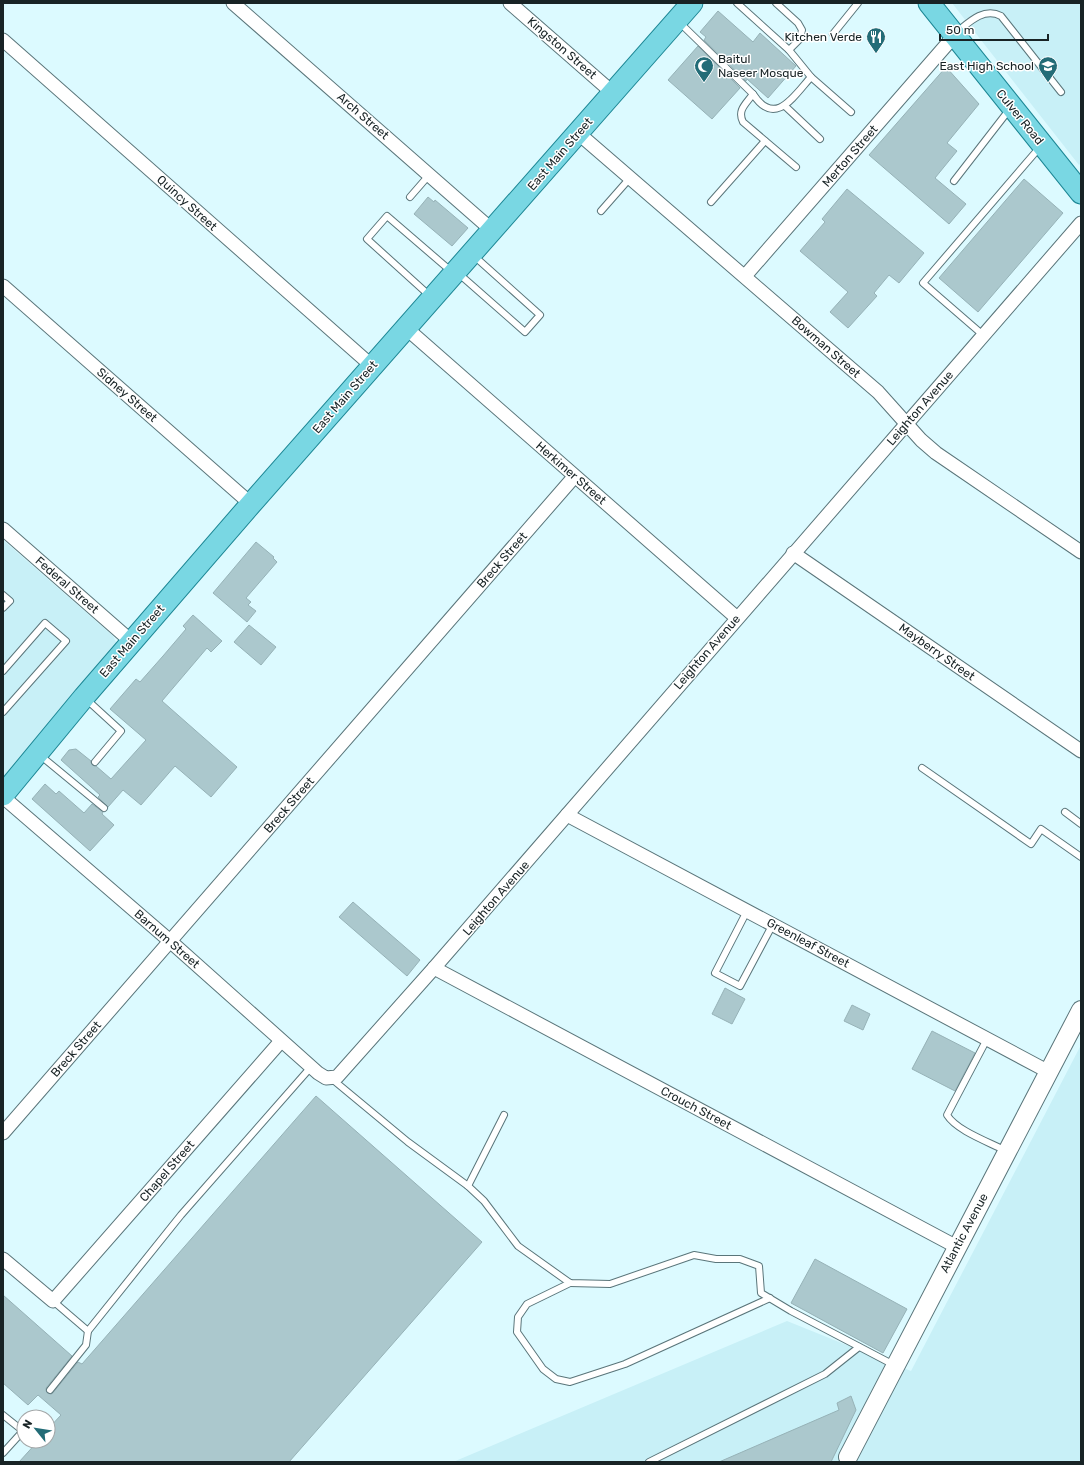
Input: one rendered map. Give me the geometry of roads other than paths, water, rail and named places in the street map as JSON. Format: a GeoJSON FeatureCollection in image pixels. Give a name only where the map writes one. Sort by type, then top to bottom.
{"type":"FeatureCollection","features":[{"type":"Feature","properties":{"kind":"main road","name":"East Main Street"},"geometry":{"type":"LineString","coordinates":[[3,796],[84,697],[251,504],[472,255],[691,3]]}},
{"type":"Feature","properties":{"kind":"main road","name":"Culver Road"},"geometry":{"type":"LineString","coordinates":[[929,3],[1081,193]]}},
{"type":"Feature","properties":{"kind":"main road","name":"Atlantic Avenue"},"geometry":{"type":"LineString","coordinates":[[848,1457],[1081,1010]]}},
{"type":"Feature","properties":{"kind":"street","name":"Arch Street"},"geometry":{"type":"LineString","coordinates":[[233,3],[430,174],[493,231]]}},
{"type":"Feature","properties":{"kind":"street","name":"Kingston Street"},"geometry":{"type":"LineString","coordinates":[[510,3],[613,93]]}},
{"type":"Feature","properties":{"kind":"street","name":"Merton Street"},"geometry":{"type":"LineString","coordinates":[[745,276],[954,35]]}},
{"type":"Feature","properties":{"kind":"street","name":"Quincy Street"},"geometry":{"type":"LineString","coordinates":[[3,40],[372,366]]}},
{"type":"Feature","properties":{"kind":"street","name":"Bowman Street"},"geometry":{"type":"LineString","coordinates":[[578,133],[878,392],[906,424],[936,453],[1081,552]]}},
{"type":"Feature","properties":{"kind":"street","name":"Leighton Avenue"},"geometry":{"type":"LineString","coordinates":[[331,1078],[337,1077],[344,1072],[1081,223]]}},
{"type":"Feature","properties":{"kind":"street","name":"Sidney Street"},"geometry":{"type":"LineString","coordinates":[[3,286],[251,504]]}},
{"type":"Feature","properties":{"kind":"street","name":"Herkimer Street"},"geometry":{"type":"LineString","coordinates":[[406,328],[574,477],[737,618]]}},
{"type":"Feature","properties":{"kind":"street","name":"Breck Street"},"geometry":{"type":"LineString","coordinates":[[3,1133],[574,477]]}},
{"type":"Feature","properties":{"kind":"street","name":"Federal Street"},"geometry":{"type":"LineString","coordinates":[[3,529],[132,642]]}},
{"type":"Feature","properties":{"kind":"street","name":"Mayberry Street"},"geometry":{"type":"LineString","coordinates":[[793,553],[1081,751]]}},
{"type":"Feature","properties":{"kind":"street","name":"Barnum Street"},"geometry":{"type":"LineString","coordinates":[[3,796],[170,941],[311,1067],[318,1073],[331,1078]]}},
{"type":"Feature","properties":{"kind":"street","name":"Greenleaf Street"},"geometry":{"type":"LineString","coordinates":[[567,814],[1049,1072]]}},
{"type":"Feature","properties":{"kind":"street","name":"Crouch Street"},"geometry":{"type":"LineString","coordinates":[[434,968],[957,1247]]}},
{"type":"Feature","properties":{"kind":"street","name":"Chapel Street"},"geometry":{"type":"LineString","coordinates":[[52,1301],[281,1041]]}},
{"type":"Feature","properties":{"kind":"street"},"geometry":{"type":"LineString","coordinates":[[3,1259],[52,1301]]}},
{"type":"Feature","properties":{"kind":"lane"},"geometry":{"type":"LineString","coordinates":[[737,3],[790,50],[811,77],[851,112]]}},
{"type":"Feature","properties":{"kind":"lane"},"geometry":{"type":"LineString","coordinates":[[776,3],[798,23],[802,30],[800,39],[790,50]]}},
{"type":"Feature","properties":{"kind":"lane"},"geometry":{"type":"LineString","coordinates":[[833,34],[858,3]]}},
{"type":"Feature","properties":{"kind":"lane"},"geometry":{"type":"LineString","coordinates":[[954,35],[971,20],[988,12],[996,13],[1001,16],[1008,28],[1061,92]]}},
{"type":"Feature","properties":{"kind":"lane"},"geometry":{"type":"LineString","coordinates":[[677,20],[753,94],[760,104],[768,108],[777,109],[784,106],[811,77]]}},
{"type":"Feature","properties":{"kind":"lane"},"geometry":{"type":"LineString","coordinates":[[753,94],[741,109],[740,115],[743,122],[796,167]]}},
{"type":"Feature","properties":{"kind":"lane"},"geometry":{"type":"LineString","coordinates":[[784,106],[820,139]]}},
{"type":"Feature","properties":{"kind":"lane"},"geometry":{"type":"LineString","coordinates":[[954,181],[1012,107]]}},
{"type":"Feature","properties":{"kind":"lane"},"geometry":{"type":"LineString","coordinates":[[711,202],[765,140]]}},
{"type":"Feature","properties":{"kind":"lane"},"geometry":{"type":"LineString","coordinates":[[983,335],[923,283],[1042,145]]}},
{"type":"Feature","properties":{"kind":"lane"},"geometry":{"type":"LineString","coordinates":[[410,196],[430,174]]}},
{"type":"Feature","properties":{"kind":"lane"},"geometry":{"type":"LineString","coordinates":[[601,211],[630,178]]}},
{"type":"Feature","properties":{"kind":"lane"},"geometry":{"type":"LineString","coordinates":[[433,298],[367,239],[387,216],[526,332],[540,315],[472,255]]}},
{"type":"Feature","properties":{"kind":"lane"},"geometry":{"type":"LineString","coordinates":[[3,595],[10,601],[3,608]]}},
{"type":"Feature","properties":{"kind":"lane"},"geometry":{"type":"LineString","coordinates":[[3,671],[45,623],[66,641],[3,712]]}},
{"type":"Feature","properties":{"kind":"lane"},"geometry":{"type":"LineString","coordinates":[[84,697],[122,731],[96,762]]}},
{"type":"Feature","properties":{"kind":"lane"},"geometry":{"type":"LineString","coordinates":[[38,754],[104,808]]}},
{"type":"Feature","properties":{"kind":"lane"},"geometry":{"type":"LineString","coordinates":[[922,768],[1031,844],[1041,829],[1081,857]]}},
{"type":"Feature","properties":{"kind":"lane"},"geometry":{"type":"LineString","coordinates":[[1064,812],[1081,824]]}},
{"type":"Feature","properties":{"kind":"lane"},"geometry":{"type":"LineString","coordinates":[[747,911],[715,973],[740,986],[773,924]]}},
{"type":"Feature","properties":{"kind":"lane"},"geometry":{"type":"LineString","coordinates":[[987,1039],[947,1115],[950,1120],[964,1130],[1007,1152]]}},
{"type":"Feature","properties":{"kind":"lane"},"geometry":{"type":"LineString","coordinates":[[50,1390],[86,1345],[88,1331],[181,1215],[311,1067]]}},
{"type":"Feature","properties":{"kind":"lane"},"geometry":{"type":"LineString","coordinates":[[331,1078],[408,1142],[468,1186],[484,1201],[518,1246],[570,1283]]}},
{"type":"Feature","properties":{"kind":"lane"},"geometry":{"type":"LineString","coordinates":[[468,1186],[504,1115]]}},
{"type":"Feature","properties":{"kind":"lane"},"geometry":{"type":"LineString","coordinates":[[770,1298],[625,1364],[570,1382],[556,1379],[543,1369],[517,1332],[518,1317],[527,1304],[570,1283],[610,1284],[694,1255],[716,1259],[740,1259],[759,1266],[761,1292],[895,1366]]}},
{"type":"Feature","properties":{"kind":"lane"},"geometry":{"type":"LineString","coordinates":[[52,1301],[88,1331]]}},
{"type":"Feature","properties":{"kind":"lane"},"geometry":{"type":"LineString","coordinates":[[649,1462],[825,1374],[859,1347]]}},
{"type":"Feature","properties":{"kind":"lane"},"geometry":{"type":"LineString","coordinates":[[3,1415],[23,1431],[3,1453]]}},
{"type":"Feature","properties":{"kind":"place","name":"Kitchen Verde"},"geometry":{"type":"Point","coordinates":[876,54]}},
{"type":"Feature","properties":{"kind":"place","name":"Baitul Naseer Mosque"},"geometry":{"type":"Point","coordinates":[704,83]}},
{"type":"Feature","properties":{"kind":"place","name":"East High School"},"geometry":{"type":"Point","coordinates":[1048,83]}}]}
